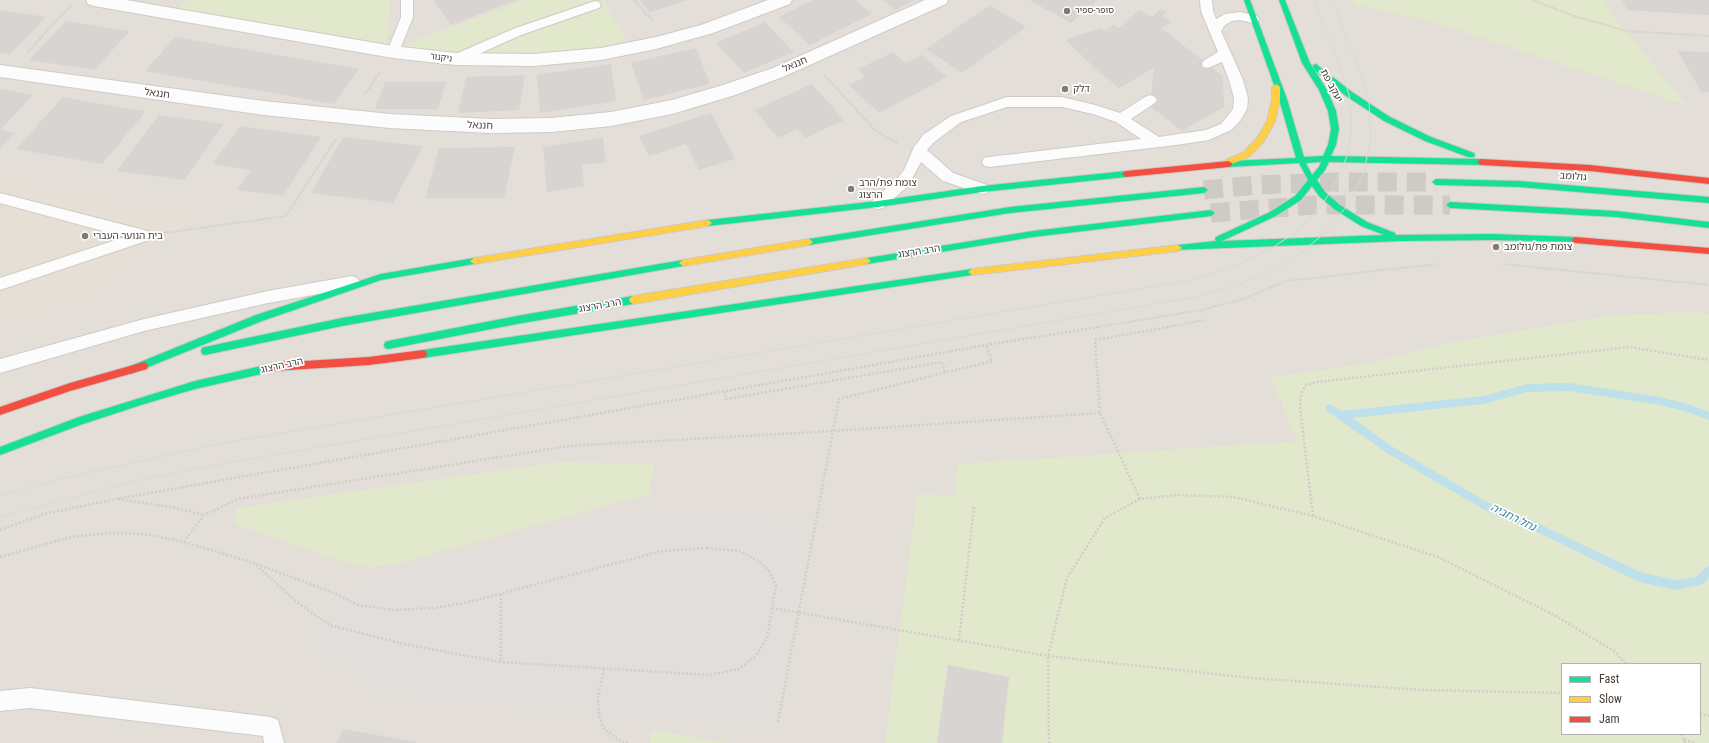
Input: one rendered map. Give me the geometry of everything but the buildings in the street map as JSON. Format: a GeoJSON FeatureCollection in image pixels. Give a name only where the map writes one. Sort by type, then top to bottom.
{"type":"FeatureCollection","features":[{"type":"Feature","properties":{"kind":"main road"},"geometry":{"type":"LineString","coordinates":[[1247,0],[1273,72],[1301,160],[1312,182],[1327,198],[1353,218],[1377,230],[1402,238]]}},
{"type":"Feature","properties":{"kind":"main road","name":"יעקב פת"},"geometry":{"type":"LineString","coordinates":[[1203,246],[1273,214],[1298,198],[1312,182],[1327,159],[1332,145],[1335,129],[1332,111],[1323,90],[1312,74],[1301,52],[1282,0]]}},
{"type":"Feature","properties":{"kind":"main road"},"geometry":{"type":"LineString","coordinates":[[1301,52],[1336,84],[1359,102],[1387,119],[1446,146],[1484,159],[1501,162]]}},
{"type":"Feature","properties":{"kind":"main road"},"geometry":{"type":"LineString","coordinates":[[1220,164],[1235,161],[1247,154],[1257,144],[1268,127],[1276,99],[1276,85],[1273,72]]}},
{"type":"Feature","properties":{"kind":"main road"},"geometry":{"type":"LineString","coordinates":[[130,370],[259,318],[381,277],[578,243],[694,225],[772,215],[1220,164],[1327,159],[1501,162],[1590,168],[1709,181]]}},
{"type":"Feature","properties":{"kind":"main road","name":"גולומב"},"geometry":{"type":"LineString","coordinates":[[1436,182],[1527,185],[1709,200]]}},
{"type":"Feature","properties":{"kind":"main road"},"geometry":{"type":"LineString","coordinates":[[0,411],[70,387],[130,370],[206,351],[334,323],[510,292],[1010,210],[1204,190]]}},
{"type":"Feature","properties":{"kind":"main road"},"geometry":{"type":"LineString","coordinates":[[1450,205],[1616,214],[1709,225]]}},
{"type":"Feature","properties":{"kind":"main road","name":"הרב הרצוג"},"geometry":{"type":"LineString","coordinates":[[380,346],[517,320],[936,249],[1033,234],[1211,213]]}},
{"type":"Feature","properties":{"kind":"main road"},"geometry":{"type":"LineString","coordinates":[[273,367],[369,361],[411,356],[901,282],[1066,260],[1203,246],[1402,238],[1546,239],[1612,242],[1709,251]]}},
{"type":"Feature","properties":{"kind":"main road","name":"הרב הרצוג"},"geometry":{"type":"LineString","coordinates":[[0,451],[79,421],[195,385],[273,367],[342,354]]}},
{"type":"Feature","properties":{"kind":"street","name":"ניקנור"},"geometry":{"type":"LineString","coordinates":[[94,0],[393,52],[456,60],[533,60],[601,54],[656,43],[707,29],[784,0]]}},
{"type":"Feature","properties":{"kind":"street","name":"חננאל"},"geometry":{"type":"LineString","coordinates":[[5,72],[264,108],[390,121],[491,126],[551,125],[611,120],[672,107],[715,94],[779,72],[940,0]]}},
{"type":"Feature","properties":{"kind":"lane"},"geometry":{"type":"LineString","coordinates":[[393,52],[407,17],[407,0]]}},
{"type":"Feature","properties":{"kind":"lane"},"geometry":{"type":"LineString","coordinates":[[989,162],[1209,135],[1226,127],[1235,118],[1240,109],[1241,98],[1236,80],[1207,11],[1206,0]]}},
{"type":"Feature","properties":{"kind":"lane"},"geometry":{"type":"LineString","coordinates":[[456,60],[517,32],[595,5]]}},
{"type":"Feature","properties":{"kind":"lane"},"geometry":{"type":"LineString","coordinates":[[1215,31],[1221,22],[1229,17],[1240,16],[1253,19]]}},
{"type":"Feature","properties":{"kind":"lane"},"geometry":{"type":"LineString","coordinates":[[1208,64],[1224,54]]}},
{"type":"Feature","properties":{"kind":"lane"},"geometry":{"type":"LineString","coordinates":[[1121,120],[1150,100]]}},
{"type":"Feature","properties":{"kind":"lane"},"geometry":{"type":"LineString","coordinates":[[878,204],[903,182],[910,172],[919,151],[928,139],[956,119],[1007,102],[1062,102],[1095,110],[1121,120],[1156,142]]}},
{"type":"Feature","properties":{"kind":"lane"},"geometry":{"type":"LineString","coordinates":[[919,151],[935,167],[948,177],[982,190]]}},
{"type":"Feature","properties":{"kind":"lane"},"geometry":{"type":"LineString","coordinates":[[0,198],[144,236]]}},
{"type":"Feature","properties":{"kind":"lane"},"geometry":{"type":"LineString","coordinates":[[0,284],[144,236]]}},
{"type":"Feature","properties":{"kind":"lane"},"geometry":{"type":"LineString","coordinates":[[0,366],[144,324],[268,297],[381,277]]}},
{"type":"Feature","properties":{"kind":"lane"},"geometry":{"type":"LineString","coordinates":[[0,701],[30,698],[270,727],[274,743]]}},
{"type":"Feature","properties":{"kind":"path"},"geometry":{"type":"LineString","coordinates":[[5,72],[76,0]]}},
{"type":"Feature","properties":{"kind":"path"},"geometry":{"type":"LineString","coordinates":[[1532,0],[1574,16],[1627,31],[1709,36]]}},
{"type":"Feature","properties":{"kind":"path"},"geometry":{"type":"LineString","coordinates":[[144,236],[286,216],[393,52]]}},
{"type":"Feature","properties":{"kind":"path"},"geometry":{"type":"LineString","coordinates":[[809,59],[876,130],[897,144],[919,151]]}},
{"type":"Feature","properties":{"kind":"path"},"geometry":{"type":"LineString","coordinates":[[0,530],[44,514],[116,499],[986,345],[1202,310],[1243,299],[1286,281],[1438,263]]}},
{"type":"Feature","properties":{"kind":"path"},"geometry":{"type":"LineString","coordinates":[[1500,263],[1709,285]]}},
{"type":"Feature","properties":{"kind":"path"},"geometry":{"type":"LineString","coordinates":[[1140,499],[1100,413],[1095,340],[1205,320]]}},
{"type":"Feature","properties":{"kind":"path"},"geometry":{"type":"LineString","coordinates":[[778,722],[839,399],[992,361],[986,345]]}},
{"type":"Feature","properties":{"kind":"path"},"geometry":{"type":"LineString","coordinates":[[1313,516],[1300,408],[1301,394],[1306,385],[1317,382],[1629,347],[1709,360]]}},
{"type":"Feature","properties":{"kind":"path"},"geometry":{"type":"LineString","coordinates":[[724,391],[726,399],[942,362],[945,372]]}},
{"type":"Feature","properties":{"kind":"path"},"geometry":{"type":"LineString","coordinates":[[184,542],[204,515],[238,499],[568,446],[833,431],[1100,413]]}},
{"type":"Feature","properties":{"kind":"path"},"geometry":{"type":"LineString","coordinates":[[1049,743],[1048,656],[1067,578],[1105,518],[1140,499],[1176,495],[1234,497],[1313,516],[1438,557],[1556,616],[1614,651],[1625,663]]}},
{"type":"Feature","properties":{"kind":"path"},"geometry":{"type":"LineString","coordinates":[[116,499],[171,507],[204,515]]}},
{"type":"Feature","properties":{"kind":"path"},"geometry":{"type":"LineString","coordinates":[[959,640],[974,507]]}},
{"type":"Feature","properties":{"kind":"path"},"geometry":{"type":"LineString","coordinates":[[0,557],[71,537],[110,534],[146,534],[184,542],[254,563],[334,593],[358,605],[393,610],[434,608],[501,594],[662,551],[707,548],[739,551],[757,560],[768,569],[776,585],[767,638],[756,656],[739,669],[709,675],[501,662],[408,645],[330,625],[299,604],[254,563]]}},
{"type":"Feature","properties":{"kind":"path"},"geometry":{"type":"LineString","coordinates":[[501,594],[501,662]]}},
{"type":"Feature","properties":{"kind":"path"},"geometry":{"type":"LineString","coordinates":[[772,608],[1048,656],[1252,678],[1422,690],[1561,693]]}},
{"type":"Feature","properties":{"kind":"path"},"geometry":{"type":"LineString","coordinates":[[604,669],[598,697],[599,716],[604,729],[622,742],[628,743]]}},
{"type":"Feature","properties":{"kind":"path"},"geometry":{"type":"LineString","coordinates":[[1685,741],[1696,743]]}},
{"type":"Feature","properties":{"kind":"shaded area"},"geometry":{"type":"Polygon","coordinates":[[[0,0],[1709,0],[1709,743],[0,743],[0,0]]]}},
{"type":"Feature","properties":{"kind":"shaded area","name":"בית הנוער העברי"},"geometry":{"type":"Polygon","coordinates":[[[0,178],[196,217],[87,298],[0,326],[0,178]]]}},
{"type":"Feature","properties":{"kind":"shaded area"},"geometry":{"type":"Polygon","coordinates":[[[622,511],[808,522],[768,725],[387,693],[306,637],[362,582],[622,511]]]}},
{"type":"Feature","properties":{"kind":"green space"},"geometry":{"type":"Polygon","coordinates":[[[189,0],[391,0],[386,46],[178,8],[189,0]]]}},
{"type":"Feature","properties":{"kind":"green space"},"geometry":{"type":"Polygon","coordinates":[[[525,0],[604,0],[628,43],[552,53],[457,53],[400,46],[525,0]]]}},
{"type":"Feature","properties":{"kind":"green space"},"geometry":{"type":"Polygon","coordinates":[[[1352,0],[1605,0],[1611,13],[1687,106],[1430,21],[1355,5],[1352,0]]]}},
{"type":"Feature","properties":{"kind":"green space"},"geometry":{"type":"Polygon","coordinates":[[[1694,312],[1709,314],[1709,743],[885,743],[917,494],[956,496],[957,464],[1297,441],[1271,377],[1370,363],[1448,343],[1613,315],[1694,312]]]}},
{"type":"Feature","properties":{"kind":"green space"},"geometry":{"type":"Polygon","coordinates":[[[560,462],[654,464],[649,494],[404,562],[371,568],[336,560],[235,524],[236,508],[560,462]]]}},
{"type":"Feature","properties":{"kind":"green space"},"geometry":{"type":"Polygon","coordinates":[[[653,730],[726,743],[649,743],[653,730]]]}},
{"type":"Feature","properties":{"kind":"waterway"},"geometry":{"type":"LineString","coordinates":[[1340,415],[1484,400],[1527,388],[1569,387],[1660,401],[1688,408],[1709,416]]}},
{"type":"Feature","properties":{"kind":"waterway","name":"נחל רחביה"},"geometry":{"type":"LineString","coordinates":[[1330,408],[1340,415]]}},
{"type":"Feature","properties":{"kind":"waterway","name":"נחל רחביה"},"geometry":{"type":"LineString","coordinates":[[1340,415],[1390,450],[1493,510],[1534,526],[1639,577],[1676,585],[1699,581],[1709,571]]}},
{"type":"Feature","properties":{"kind":"tunnel"},"geometry":{"type":"LineString","coordinates":[[1204,190],[1258,185],[1334,182],[1436,182]]}},
{"type":"Feature","properties":{"kind":"tunnel"},"geometry":{"type":"LineString","coordinates":[[1211,213],[1315,205],[1450,205]]}},
{"type":"Feature","properties":{"kind":"tram line"},"geometry":{"type":"LineString","coordinates":[[0,496],[64,478],[217,444],[1186,281],[1229,269],[1275,246],[1293,234],[1309,219],[1323,203],[1333,188],[1346,159],[1352,126],[1349,94],[1315,0]]}},
{"type":"Feature","properties":{"kind":"tram line"},"geometry":{"type":"LineString","coordinates":[[0,517],[135,481],[215,465],[1195,297],[1241,284],[1282,265],[1300,254],[1321,236],[1348,205],[1363,175],[1371,139],[1369,102],[1364,83],[1332,0]]}},
{"type":"Feature","properties":{"kind":"traffic: fast"},"geometry":{"type":"LineString","coordinates":[[1247,0],[1283,99],[1301,160],[1309,176],[1322,194],[1337,207],[1364,224],[1392,235]]}},
{"type":"Feature","properties":{"kind":"traffic: fast"},"geometry":{"type":"LineString","coordinates":[[1219,239],[1273,214],[1298,198],[1322,168],[1332,145],[1335,129],[1332,111],[1323,90],[1306,63],[1282,0]]}},
{"type":"Feature","properties":{"kind":"traffic: fast"},"geometry":{"type":"LineString","coordinates":[[1316,67],[1349,94],[1387,119],[1428,139],[1471,155]]}},
{"type":"Feature","properties":{"kind":"traffic: fast"},"geometry":{"type":"LineString","coordinates":[[1229,164],[1327,159],[1481,162]]}},
{"type":"Feature","properties":{"kind":"traffic: fast"},"geometry":{"type":"LineString","coordinates":[[708,223],[878,204],[982,189],[1126,174]]}},
{"type":"Feature","properties":{"kind":"traffic: fast"},"geometry":{"type":"LineString","coordinates":[[1436,182],[1519,184],[1709,200]]}},
{"type":"Feature","properties":{"kind":"traffic: fast"},"geometry":{"type":"LineString","coordinates":[[809,242],[1010,210],[1204,190]]}},
{"type":"Feature","properties":{"kind":"traffic: fast"},"geometry":{"type":"LineString","coordinates":[[1450,205],[1616,214],[1709,225]]}},
{"type":"Feature","properties":{"kind":"traffic: fast"},"geometry":{"type":"LineString","coordinates":[[867,261],[1033,234],[1211,213]]}},
{"type":"Feature","properties":{"kind":"traffic: fast"},"geometry":{"type":"LineString","coordinates":[[1178,248],[1203,245],[1402,238],[1492,237],[1575,240]]}},
{"type":"Feature","properties":{"kind":"traffic: fast"},"geometry":{"type":"LineString","coordinates":[[131,370],[259,318],[381,277],[474,261]]}},
{"type":"Feature","properties":{"kind":"traffic: fast"},"geometry":{"type":"LineString","coordinates":[[205,351],[342,322],[683,263]]}},
{"type":"Feature","properties":{"kind":"traffic: fast"},"geometry":{"type":"LineString","coordinates":[[423,354],[972,272]]}},
{"type":"Feature","properties":{"kind":"traffic: fast"},"geometry":{"type":"LineString","coordinates":[[388,345],[517,320],[633,300]]}},
{"type":"Feature","properties":{"kind":"traffic: fast"},"geometry":{"type":"LineString","coordinates":[[0,451],[79,421],[144,400],[195,385],[288,364]]}},
{"type":"Feature","properties":{"kind":"traffic: slow"},"geometry":{"type":"LineString","coordinates":[[1229,162],[1247,154],[1261,139],[1271,121],[1276,99],[1276,87]]}},
{"type":"Feature","properties":{"kind":"traffic: slow"},"geometry":{"type":"LineString","coordinates":[[474,261],[708,223]]}},
{"type":"Feature","properties":{"kind":"traffic: slow"},"geometry":{"type":"LineString","coordinates":[[683,263],[809,242]]}},
{"type":"Feature","properties":{"kind":"traffic: slow"},"geometry":{"type":"LineString","coordinates":[[972,272],[1178,248]]}},
{"type":"Feature","properties":{"kind":"traffic: slow"},"geometry":{"type":"LineString","coordinates":[[633,300],[867,261]]}},
{"type":"Feature","properties":{"kind":"traffic: jam"},"geometry":{"type":"LineString","coordinates":[[1481,162],[1590,168],[1709,181]]}},
{"type":"Feature","properties":{"kind":"traffic: jam"},"geometry":{"type":"LineString","coordinates":[[1126,174],[1229,164]]}},
{"type":"Feature","properties":{"kind":"traffic: jam"},"geometry":{"type":"LineString","coordinates":[[1575,240],[1709,251]]}},
{"type":"Feature","properties":{"kind":"traffic: jam"},"geometry":{"type":"LineString","coordinates":[[273,367],[369,361],[423,354]]}},
{"type":"Feature","properties":{"kind":"traffic: jam"},"geometry":{"type":"LineString","coordinates":[[0,411],[70,387],[144,366]]}},
{"type":"Feature","properties":{"kind":"place","name":"סופר-ספיר"},"geometry":{"type":"Point","coordinates":[1067,11]}},
{"type":"Feature","properties":{"kind":"place","name":"דלק"},"geometry":{"type":"Point","coordinates":[1065,89]}},
{"type":"Feature","properties":{"kind":"place","name":"צומת פת/הרב הרצוג"},"geometry":{"type":"Point","coordinates":[851,189]}},
{"type":"Feature","properties":{"kind":"place","name":"בית הנוער העברי"},"geometry":{"type":"Point","coordinates":[85,236]}},
{"type":"Feature","properties":{"kind":"place","name":"צומת פת/גולומב"},"geometry":{"type":"Point","coordinates":[1496,247]}}]}
